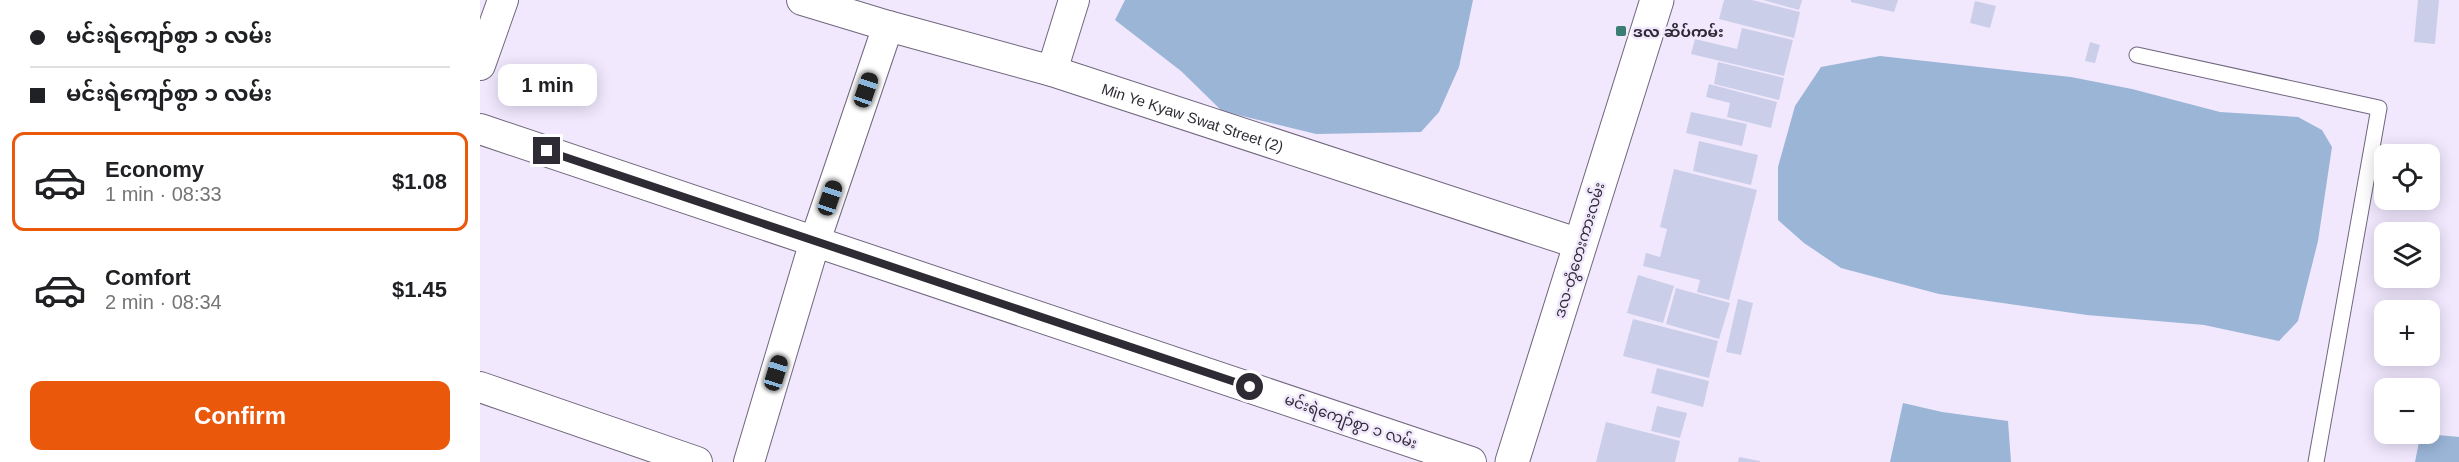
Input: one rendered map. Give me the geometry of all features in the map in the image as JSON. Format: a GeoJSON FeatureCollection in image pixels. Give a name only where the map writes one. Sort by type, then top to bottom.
{"type":"FeatureCollection","features":[{"type":"Feature","properties":{"kind":"main road","name":"ဒလ-တွံတေးကားလမ်း"},"geometry":{"type":"LineString","coordinates":[[1512,462],[1657,0]]}},
{"type":"Feature","properties":{"kind":"street"},"geometry":{"type":"LineString","coordinates":[[480,66],[503,0]]}},
{"type":"Feature","properties":{"kind":"street","name":"Min Ye Kyaw Swat Street (2)"},"geometry":{"type":"LineString","coordinates":[[802,0],[1053,71],[1580,244]]}},
{"type":"Feature","properties":{"kind":"street"},"geometry":{"type":"LineString","coordinates":[[1053,71],[1074,0]]}},
{"type":"Feature","properties":{"kind":"street"},"geometry":{"type":"LineString","coordinates":[[749,462],[815,240],[888,26]]}},
{"type":"Feature","properties":{"kind":"street","name":"မင်းရဲကျော်စွာ ၁ လမ်း"},"geometry":{"type":"LineString","coordinates":[[480,129],[1471,462]]}},
{"type":"Feature","properties":{"kind":"street"},"geometry":{"type":"LineString","coordinates":[[480,387],[697,462]]}},
{"type":"Feature","properties":{"kind":"lane"},"geometry":{"type":"LineString","coordinates":[[2137,55],[2379,108],[2316,462]]}},
{"type":"Feature","properties":{"kind":"water"},"geometry":{"type":"Polygon","coordinates":[[[1125,0],[1473,0],[1459,67],[1439,112],[1421,132],[1316,134],[1222,111],[1181,71],[1115,20],[1125,0]]]}},
{"type":"Feature","properties":{"kind":"water"},"geometry":{"type":"Polygon","coordinates":[[[1880,56],[2071,77],[2132,89],[2220,112],[2298,117],[2322,130],[2332,147],[2318,241],[2298,321],[2279,341],[2204,325],[2087,315],[1939,294],[1841,268],[1804,243],[1778,220],[1778,167],[1795,106],[1821,67],[1880,56]]]}},
{"type":"Feature","properties":{"kind":"water"},"geometry":{"type":"Polygon","coordinates":[[[1903,403],[1942,412],[2008,421],[2011,462],[1890,462],[1903,403]]]}},
{"type":"Feature","properties":{"kind":"water"},"geometry":{"type":"Polygon","coordinates":[[[2440,435],[2459,437],[2459,462],[2415,462],[2419,444],[2440,444],[2440,435]]]}},
{"type":"Feature","properties":{"kind":"building"},"geometry":{"type":"Polygon","coordinates":[[[1724,0],[1752,0],[1800,12],[1794,38],[1719,19],[1724,0]]]}},
{"type":"Feature","properties":{"kind":"building"},"geometry":{"type":"Polygon","coordinates":[[[1763,0],[1802,0],[1799,10],[1763,0]]]}},
{"type":"Feature","properties":{"kind":"building"},"geometry":{"type":"Polygon","coordinates":[[[1851,0],[1898,0],[1894,12],[1851,2],[1851,0]]]}},
{"type":"Feature","properties":{"kind":"building"},"geometry":{"type":"Polygon","coordinates":[[[2418,0],[2439,0],[2435,44],[2414,42],[2418,0]]]}},
{"type":"Feature","properties":{"kind":"building"},"geometry":{"type":"Polygon","coordinates":[[[1975,1],[1996,6],[1990,28],[1970,23],[1975,1]]]}},
{"type":"Feature","properties":{"kind":"building"},"geometry":{"type":"Polygon","coordinates":[[[1742,28],[1793,40],[1784,76],[1691,54],[1695,39],[1737,49],[1742,28]]]}},
{"type":"Feature","properties":{"kind":"building"},"geometry":{"type":"Polygon","coordinates":[[[2090,42],[2100,45],[2095,63],[2085,61],[2090,42]]]}},
{"type":"Feature","properties":{"kind":"building"},"geometry":{"type":"Polygon","coordinates":[[[1718,62],[1784,78],[1779,100],[1714,84],[1718,62]]]}},
{"type":"Feature","properties":{"kind":"building"},"geometry":{"type":"Polygon","coordinates":[[[1709,84],[1777,102],[1771,128],[1727,117],[1730,103],[1706,97],[1709,84]]]}},
{"type":"Feature","properties":{"kind":"building"},"geometry":{"type":"Polygon","coordinates":[[[1691,112],[1747,124],[1742,146],[1686,133],[1691,112]]]}},
{"type":"Feature","properties":{"kind":"building"},"geometry":{"type":"Polygon","coordinates":[[[1699,141],[1758,155],[1751,185],[1693,171],[1699,141]]]}},
{"type":"Feature","properties":{"kind":"building"},"geometry":{"type":"Polygon","coordinates":[[[1674,169],[1757,190],[1729,300],[1697,292],[1700,280],[1643,266],[1646,253],[1660,257],[1667,229],[1660,227],[1674,169]]]}},
{"type":"Feature","properties":{"kind":"building"},"geometry":{"type":"Polygon","coordinates":[[[1638,275],[1674,286],[1663,323],[1627,313],[1638,275]]]}},
{"type":"Feature","properties":{"kind":"building"},"geometry":{"type":"Polygon","coordinates":[[[1676,288],[1730,303],[1719,339],[1666,324],[1676,288]]]}},
{"type":"Feature","properties":{"kind":"building"},"geometry":{"type":"Polygon","coordinates":[[[1738,299],[1753,303],[1741,355],[1726,352],[1738,299]]]}},
{"type":"Feature","properties":{"kind":"building"},"geometry":{"type":"Polygon","coordinates":[[[1633,319],[1718,341],[1709,378],[1623,356],[1633,319]]]}},
{"type":"Feature","properties":{"kind":"building"},"geometry":{"type":"Polygon","coordinates":[[[1657,368],[1709,381],[1703,407],[1651,393],[1657,368]]]}},
{"type":"Feature","properties":{"kind":"building"},"geometry":{"type":"Polygon","coordinates":[[[1657,406],[1687,413],[1680,438],[1651,431],[1657,406]]]}},
{"type":"Feature","properties":{"kind":"building"},"geometry":{"type":"Polygon","coordinates":[[[1606,422],[1680,441],[1675,462],[1596,462],[1606,422]]]}},
{"type":"Feature","properties":{"kind":"building"},"geometry":{"type":"Polygon","coordinates":[[[1739,457],[1760,461],[1760,462],[1738,462],[1739,457]]]}},
{"type":"Feature","properties":{"kind":"place","name":"ဒလ ဆိပ်ကမ်း"},"geometry":{"type":"Point","coordinates":[1621,31]}},
{"type":"Feature","properties":{"kind":"route"},"geometry":{"type":"LineString","coordinates":[[547,151],[1250,387]]}}]}
